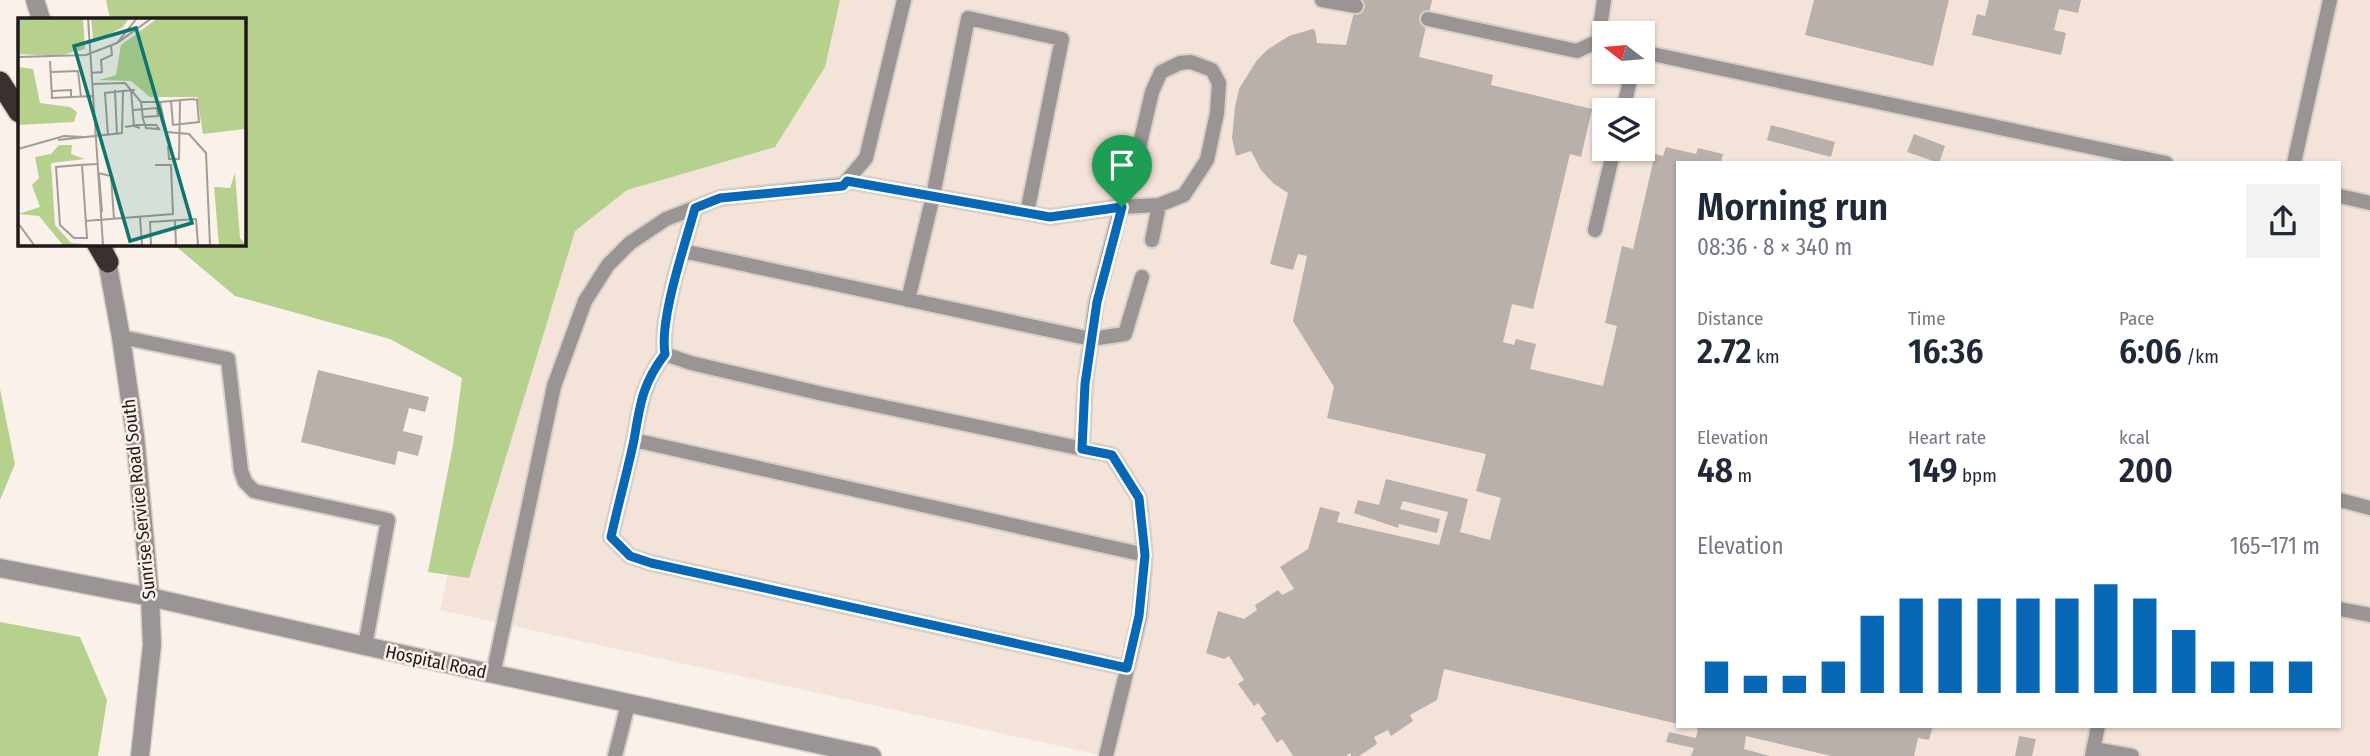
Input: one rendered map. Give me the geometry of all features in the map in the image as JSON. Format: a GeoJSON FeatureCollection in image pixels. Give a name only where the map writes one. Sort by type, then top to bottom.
{"type":"FeatureCollection","features":[{"type":"Feature","properties":{"kind":"highway"},"geometry":{"type":"LineString","coordinates":[[0,82],[18,110]]}},
{"type":"Feature","properties":{"kind":"street"},"geometry":{"type":"LineString","coordinates":[[35,0],[41,18]]}},
{"type":"Feature","properties":{"kind":"street","name":"Sunrise Service Road South"},"geometry":{"type":"LineString","coordinates":[[102,249],[121,337],[135,435],[150,597],[152,645],[140,756]]}},
{"type":"Feature","properties":{"kind":"street","name":"Hospital Road"},"geometry":{"type":"LineString","coordinates":[[0,568],[150,597],[872,756]]}},
{"type":"Feature","properties":{"kind":"lane"},"geometry":{"type":"LineString","coordinates":[[494,674],[554,386],[585,301],[608,265],[630,243],[666,219],[720,198],[843,186],[866,158],[904,0]]}},
{"type":"Feature","properties":{"kind":"lane"},"geometry":{"type":"LineString","coordinates":[[1322,0],[1356,6]]}},
{"type":"Feature","properties":{"kind":"lane"},"geometry":{"type":"LineString","coordinates":[[1428,19],[1577,51],[1598,41],[1604,0]]}},
{"type":"Feature","properties":{"kind":"lane"},"geometry":{"type":"LineString","coordinates":[[2294,161],[2330,0]]}},
{"type":"Feature","properties":{"kind":"lane"},"geometry":{"type":"LineString","coordinates":[[908,300],[933,196],[968,18],[1062,39],[1027,213]]}},
{"type":"Feature","properties":{"kind":"lane"},"geometry":{"type":"LineString","coordinates":[[1656,55],[2157,161]]}},
{"type":"Feature","properties":{"kind":"lane"},"geometry":{"type":"LineString","coordinates":[[847,181],[1050,217],[1122,207],[1159,205],[1184,195],[1207,160],[1217,113],[1219,83],[1212,70],[1202,64],[1180,63],[1161,72],[1152,92],[1135,165],[1122,207],[1097,302],[1085,384],[1082,449]]}},
{"type":"Feature","properties":{"kind":"lane"},"geometry":{"type":"LineString","coordinates":[[1595,230],[1611,161]]}},
{"type":"Feature","properties":{"kind":"lane"},"geometry":{"type":"LineString","coordinates":[[2341,196],[2370,203]]}},
{"type":"Feature","properties":{"kind":"lane"},"geometry":{"type":"LineString","coordinates":[[1152,240],[1159,205]]}},
{"type":"Feature","properties":{"kind":"lane"},"geometry":{"type":"LineString","coordinates":[[695,208],[663,341],[665,354],[653,370],[639,404],[634,440],[611,537],[630,556],[651,563],[1127,668]]}},
{"type":"Feature","properties":{"kind":"lane"},"geometry":{"type":"LineString","coordinates":[[683,250],[1091,339],[1125,334],[1142,277]]}},
{"type":"Feature","properties":{"kind":"lane"},"geometry":{"type":"LineString","coordinates":[[121,337],[228,359],[240,471],[245,482],[254,491],[388,520],[365,646]]}},
{"type":"Feature","properties":{"kind":"lane"},"geometry":{"type":"LineString","coordinates":[[665,354],[691,363],[823,394],[1112,455],[1139,498],[1145,555],[1139,616],[1106,756]]}},
{"type":"Feature","properties":{"kind":"lane"},"geometry":{"type":"LineString","coordinates":[[634,440],[1145,555]]}},
{"type":"Feature","properties":{"kind":"lane"},"geometry":{"type":"LineString","coordinates":[[2341,500],[2370,508]]}},
{"type":"Feature","properties":{"kind":"lane"},"geometry":{"type":"LineString","coordinates":[[2341,609],[2370,615]]}},
{"type":"Feature","properties":{"kind":"lane"},"geometry":{"type":"LineString","coordinates":[[615,756],[628,704]]}},
{"type":"Feature","properties":{"kind":"lane"},"geometry":{"type":"LineString","coordinates":[[2098,728],[2093,752],[2132,756]]}},
{"type":"Feature","properties":{"kind":"shaded area"},"geometry":{"type":"Polygon","coordinates":[[[805,0],[2370,0],[2370,756],[1105,756],[440,610],[520,247],[805,0]]]}},
{"type":"Feature","properties":{"kind":"green space"},"geometry":{"type":"Polygon","coordinates":[[[106,0],[840,0],[825,67],[775,147],[627,190],[575,231],[469,578],[428,572],[453,445],[462,378],[390,339],[235,296],[174,245],[245,245],[245,18],[110,18],[106,0]]]}},
{"type":"Feature","properties":{"kind":"green space"},"geometry":{"type":"Polygon","coordinates":[[[0,389],[15,464],[0,500],[0,389]]]}},
{"type":"Feature","properties":{"kind":"green space"},"geometry":{"type":"Polygon","coordinates":[[[0,622],[80,637],[107,700],[98,756],[0,756],[0,622]]]}},
{"type":"Feature","properties":{"kind":"building"},"geometry":{"type":"Polygon","coordinates":[[[1357,0],[1432,0],[1419,57],[1493,75],[1491,85],[1592,109],[1581,157],[1570,154],[1533,309],[1512,304],[1503,342],[1514,345],[1516,339],[1536,344],[1530,369],[1603,386],[1617,326],[1605,323],[1622,246],[1633,249],[1655,154],[1663,156],[1666,147],[1696,154],[1698,148],[1723,154],[1721,161],[1676,161],[1676,724],[1444,669],[1437,700],[1410,715],[1413,721],[1391,736],[1388,730],[1374,737],[1377,744],[1359,756],[1351,756],[1350,753],[1346,756],[1293,756],[1282,739],[1277,743],[1261,718],[1266,714],[1258,703],[1254,706],[1238,684],[1244,680],[1229,656],[1224,659],[1206,653],[1218,611],[1244,619],[1257,610],[1255,605],[1278,590],[1282,595],[1294,589],[1280,567],[1308,549],[1320,507],[1340,512],[1337,522],[1439,545],[1448,512],[1403,501],[1400,509],[1440,519],[1437,533],[1399,524],[1398,528],[1354,513],[1358,500],[1379,505],[1386,479],[1468,499],[1460,532],[1490,540],[1501,498],[1476,491],[1486,454],[1327,418],[1334,387],[1293,321],[1307,256],[1298,254],[1293,270],[1270,264],[1288,193],[1273,183],[1261,170],[1251,151],[1236,156],[1232,138],[1239,89],[1257,60],[1289,36],[1312,29],[1315,30],[1317,43],[1346,45],[1357,0]]]}},
{"type":"Feature","properties":{"kind":"building"},"geometry":{"type":"Polygon","coordinates":[[[1814,0],[1949,0],[1933,66],[1805,35],[1814,0]]]}},
{"type":"Feature","properties":{"kind":"building"},"geometry":{"type":"Polygon","coordinates":[[[1989,0],[2081,0],[2078,13],[2059,9],[2054,30],[2066,33],[2061,55],[1972,35],[1977,14],[1985,16],[1989,0]]]}},
{"type":"Feature","properties":{"kind":"building"},"geometry":{"type":"Polygon","coordinates":[[[1771,125],[1835,142],[1831,157],[1767,140],[1771,125]]]}},
{"type":"Feature","properties":{"kind":"building"},"geometry":{"type":"Polygon","coordinates":[[[1914,134],[1945,146],[1940,161],[1907,152],[1914,134]]]}},
{"type":"Feature","properties":{"kind":"building"},"geometry":{"type":"Polygon","coordinates":[[[318,370],[429,397],[425,412],[409,408],[403,431],[423,436],[418,456],[398,451],[395,465],[301,442],[318,370]]]}},
{"type":"Feature","properties":{"kind":"building"},"geometry":{"type":"Polygon","coordinates":[[[1696,728],[1932,728],[1929,740],[1918,738],[1914,756],[1831,756],[1746,736],[1744,749],[1770,756],[1691,756],[1694,748],[1666,742],[1669,732],[1696,738],[1696,728]]]}},
{"type":"Feature","properties":{"kind":"building"},"geometry":{"type":"Polygon","coordinates":[[[2019,736],[2036,739],[2032,756],[2015,756],[2019,736]]]}},
{"type":"Feature","properties":{"kind":"route"},"geometry":{"type":"LineString","coordinates":[[847,181],[1050,217],[1122,207],[1097,302],[1085,384],[1082,449],[1112,455],[1139,498],[1145,555],[1139,616],[1127,668],[651,563],[630,556],[611,537],[634,440],[639,404],[653,370],[665,354],[663,341],[673,291],[695,208],[720,198],[843,186],[847,181]]}}]}
